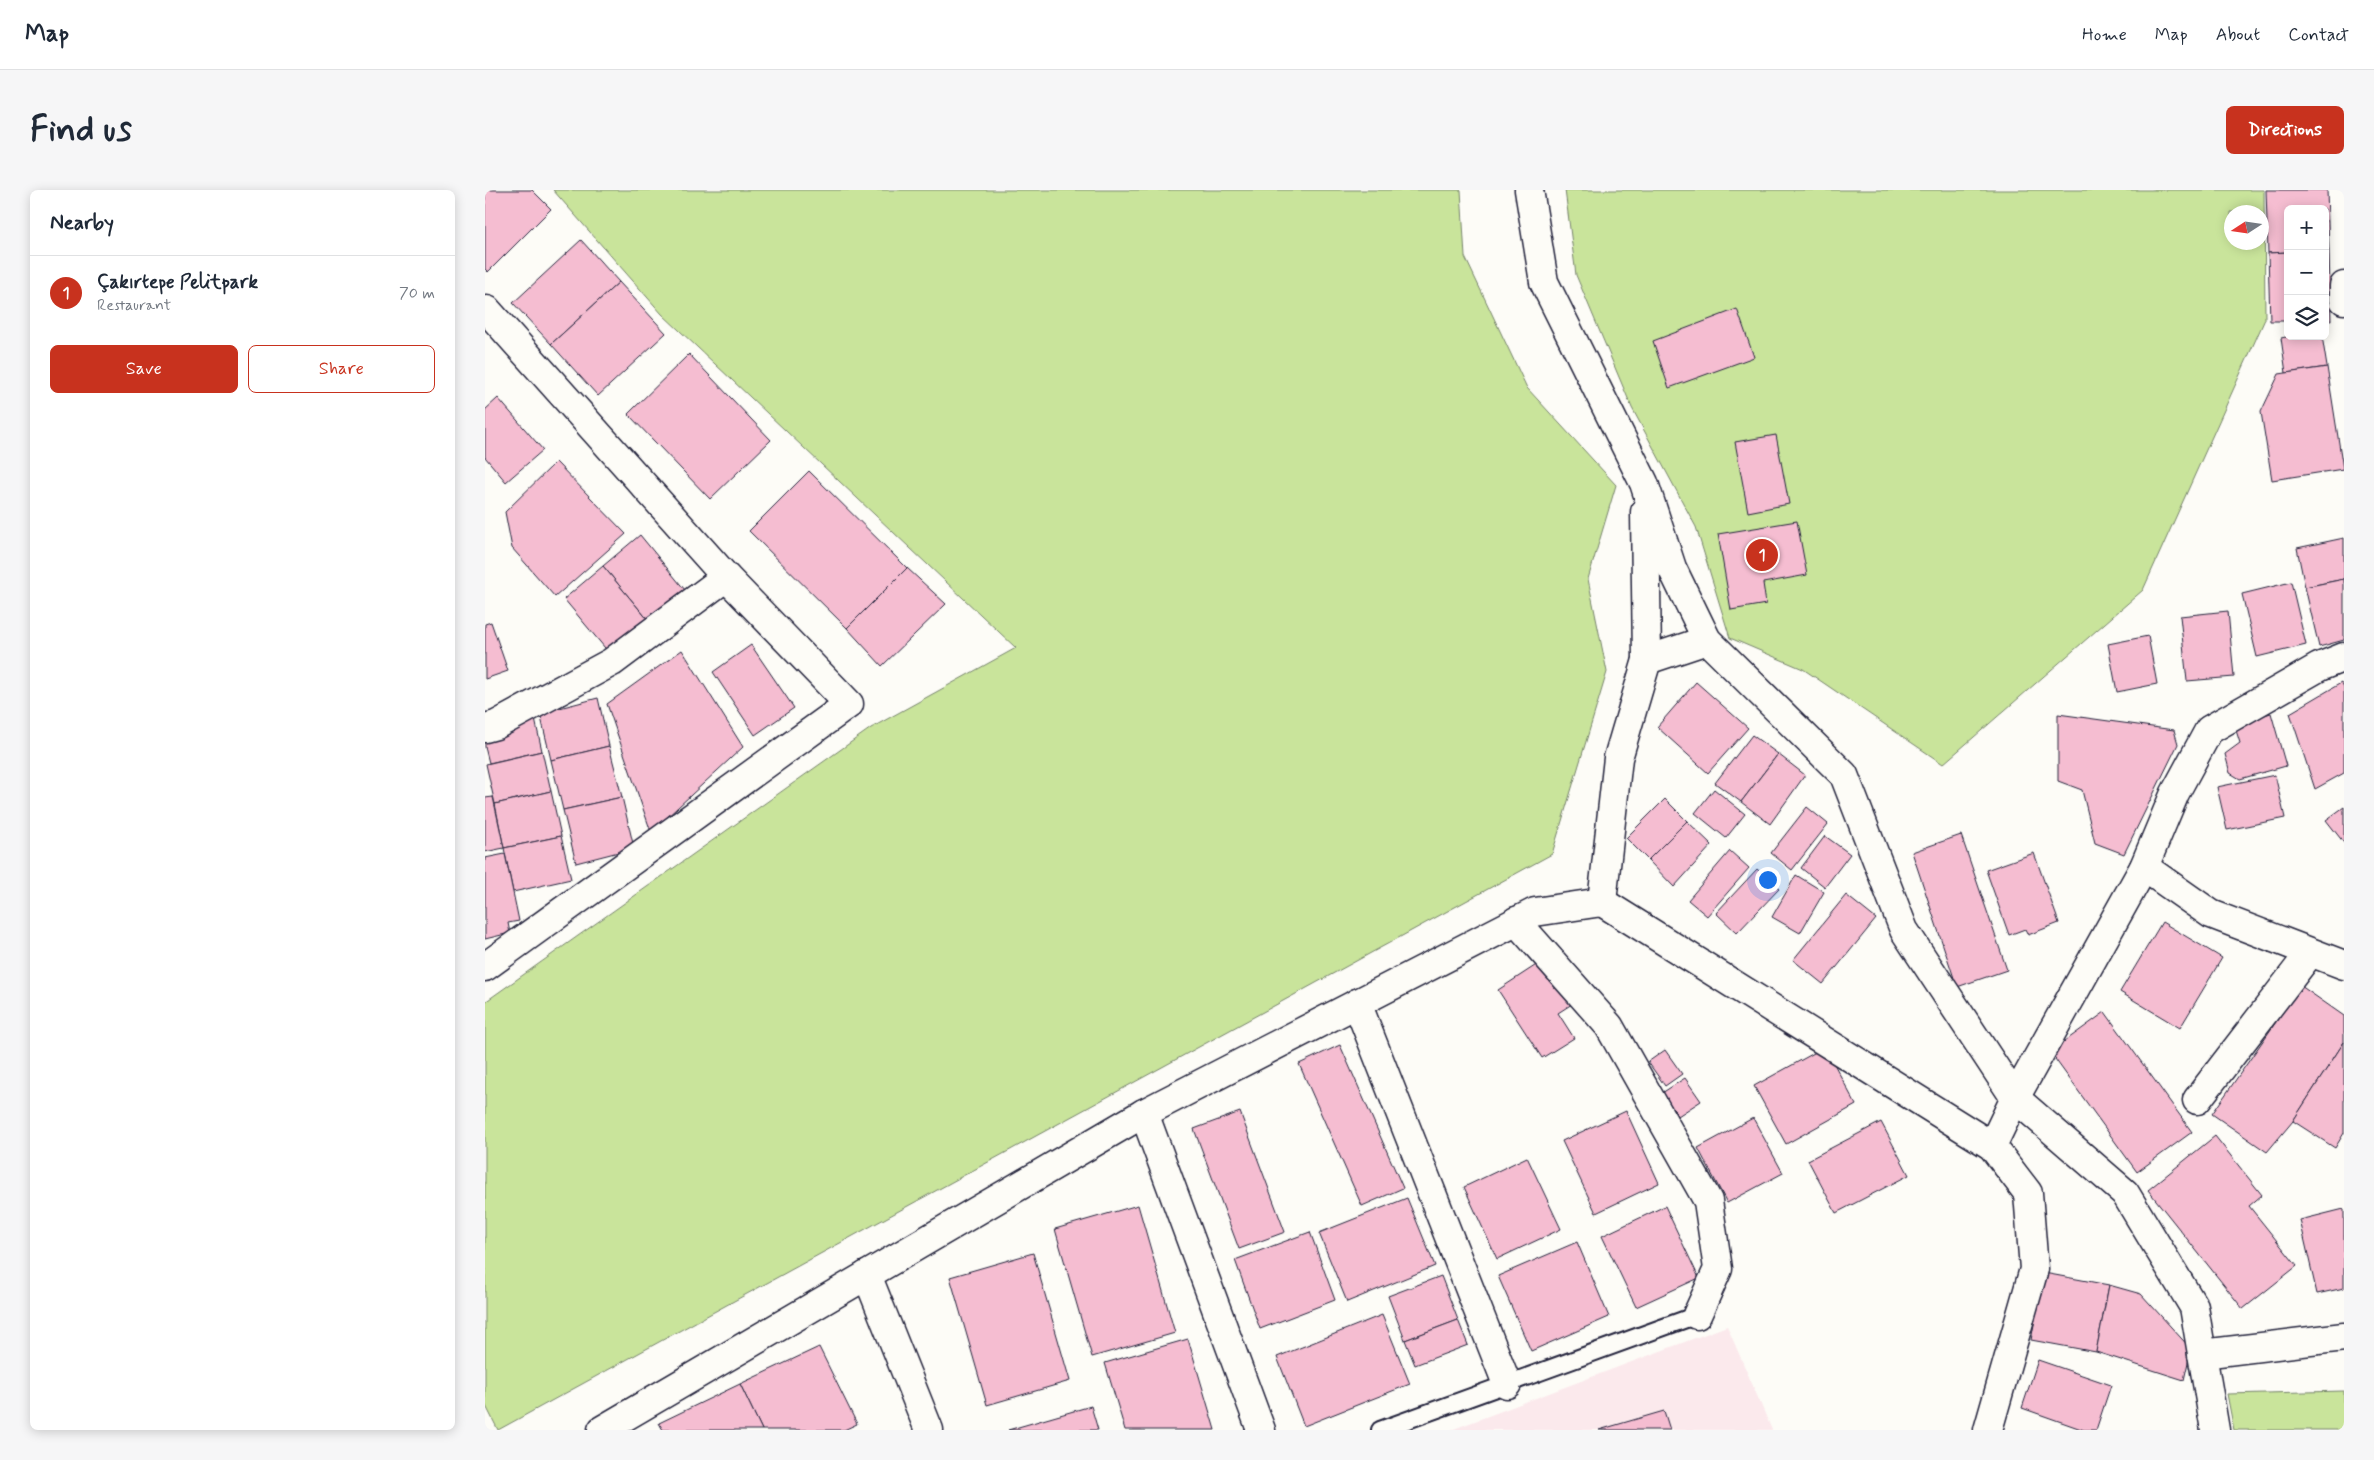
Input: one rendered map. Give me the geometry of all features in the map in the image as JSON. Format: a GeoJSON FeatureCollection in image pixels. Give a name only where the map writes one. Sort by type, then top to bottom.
{"type":"FeatureCollection","features":[{"type":"Feature","properties":{"kind":"street"},"geometry":{"type":"LineString","coordinates":[[1529,190],[1544,282],[1644,482],[1672,568],[1707,640],[1844,776],[1904,930],[2015,1098],[2125,1193],[2194,1307],[2215,1430]]}},
{"type":"Feature","properties":{"kind":"street"},"geometry":{"type":"LineString","coordinates":[[2344,286],[2344,300]]}},
{"type":"Feature","properties":{"kind":"street"},"geometry":{"type":"LineString","coordinates":[[485,313],[487,310],[726,577],[849,704],[485,967]]}},
{"type":"Feature","properties":{"kind":"street"},"geometry":{"type":"LineString","coordinates":[[1602,902],[1618,758],[1647,660],[1644,482]]}},
{"type":"Feature","properties":{"kind":"street"},"geometry":{"type":"LineString","coordinates":[[485,728],[497,724],[612,662],[726,577]]}},
{"type":"Feature","properties":{"kind":"street"},"geometry":{"type":"LineString","coordinates":[[1647,660],[1707,640]]}},
{"type":"Feature","properties":{"kind":"street"},"geometry":{"type":"LineString","coordinates":[[1992,1146],[2015,1098],[2144,867],[2175,793],[2209,730],[2319,667],[2344,657]]}},
{"type":"Feature","properties":{"kind":"street"},"geometry":{"type":"LineString","coordinates":[[2144,867],[2211,914],[2344,965]]}},
{"type":"Feature","properties":{"kind":"street"},"geometry":{"type":"LineString","coordinates":[[606,1429],[1144,1113],[1535,912],[1602,902],[1992,1146],[2028,1193],[2034,1269],[1988,1430]]}},
{"type":"Feature","properties":{"kind":"street"},"geometry":{"type":"LineString","coordinates":[[1516,921],[1609,1026],[1708,1201],[1718,1269],[1697,1315]]}},
{"type":"Feature","properties":{"kind":"street"},"geometry":{"type":"LineString","coordinates":[[2197,1100],[2310,953]]}},
{"type":"Feature","properties":{"kind":"street"},"geometry":{"type":"LineString","coordinates":[[1357,1003],[1507,1384]]}},
{"type":"Feature","properties":{"kind":"street"},"geometry":{"type":"LineString","coordinates":[[1144,1113],[1261,1430]]}},
{"type":"Feature","properties":{"kind":"street"},"geometry":{"type":"LineString","coordinates":[[867,1275],[929,1430]]}},
{"type":"Feature","properties":{"kind":"street"},"geometry":{"type":"LineString","coordinates":[[2202,1354],[2344,1337]]}},
{"type":"Feature","properties":{"kind":"lane"},"geometry":{"type":"LineString","coordinates":[[1380,1430],[1697,1315]]}},
{"type":"Feature","properties":{"kind":"shaded area"},"geometry":{"type":"Polygon","coordinates":[[[1727,1326],[1772,1430],[1451,1430],[1727,1326]]]}},
{"type":"Feature","properties":{"kind":"green space"},"geometry":{"type":"Polygon","coordinates":[[[553,190],[1461,190],[1465,257],[1527,388],[1616,485],[1588,579],[1607,672],[1552,854],[498,1430],[485,1404],[485,1002],[871,728],[1016,648],[662,314],[553,190]]]}},
{"type":"Feature","properties":{"kind":"green space"},"geometry":{"type":"Polygon","coordinates":[[[1565,190],[2264,190],[2264,205],[2224,205],[2224,250],[2264,250],[2265,319],[2143,590],[1943,764],[1803,669],[1730,638],[1696,527],[1632,408],[1576,275],[1565,190]]]}},
{"type":"Feature","properties":{"kind":"green space"},"geometry":{"type":"Polygon","coordinates":[[[2344,1391],[2344,1430],[2234,1430],[2227,1394],[2344,1391]]]}},
{"type":"Feature","properties":{"kind":"building"},"geometry":{"type":"Polygon","coordinates":[[[485,190],[532,190],[551,209],[488,272],[485,269],[485,190]]]}},
{"type":"Feature","properties":{"kind":"building"},"geometry":{"type":"Polygon","coordinates":[[[2266,190],[2327,190],[2327,205],[2284,205],[2284,252],[2268,253],[2269,205],[2266,205],[2266,190]]]}},
{"type":"Feature","properties":{"kind":"building"},"geometry":{"type":"Polygon","coordinates":[[[581,240],[619,282],[551,344],[513,303],[581,240]]]}},
{"type":"Feature","properties":{"kind":"building"},"geometry":{"type":"Polygon","coordinates":[[[2329,251],[2331,320],[2329,320],[2329,251]]]}},
{"type":"Feature","properties":{"kind":"building"},"geometry":{"type":"Polygon","coordinates":[[[2284,252],[2284,321],[2270,321],[2268,253],[2284,252]]]}},
{"type":"Feature","properties":{"kind":"building"},"geometry":{"type":"Polygon","coordinates":[[[619,282],[666,333],[598,396],[551,344],[619,282]]]}},
{"type":"Feature","properties":{"kind":"building"},"geometry":{"type":"Polygon","coordinates":[[[1737,309],[1754,357],[1669,388],[1653,341],[1737,309]]]}},
{"type":"Feature","properties":{"kind":"building"},"geometry":{"type":"Polygon","coordinates":[[[2284,337],[2284,340],[2323,340],[2327,367],[2286,373],[2281,338],[2284,337]]]}},
{"type":"Feature","properties":{"kind":"building"},"geometry":{"type":"Polygon","coordinates":[[[689,354],[771,440],[710,499],[628,414],[689,354]]]}},
{"type":"Feature","properties":{"kind":"building"},"geometry":{"type":"Polygon","coordinates":[[[2327,367],[2343,469],[2272,480],[2261,412],[2279,374],[2327,367]]]}},
{"type":"Feature","properties":{"kind":"building"},"geometry":{"type":"Polygon","coordinates":[[[498,398],[543,450],[506,482],[485,457],[485,410],[498,398]]]}},
{"type":"Feature","properties":{"kind":"building"},"geometry":{"type":"Polygon","coordinates":[[[1776,435],[1789,504],[1748,512],[1735,442],[1776,435]]]}},
{"type":"Feature","properties":{"kind":"building"},"geometry":{"type":"Polygon","coordinates":[[[556,462],[626,534],[555,597],[512,548],[505,512],[556,462]]]}},
{"type":"Feature","properties":{"kind":"building"},"geometry":{"type":"Polygon","coordinates":[[[809,471],[907,568],[847,628],[749,531],[809,471]]]}},
{"type":"Feature","properties":{"kind":"building"},"geometry":{"type":"Polygon","coordinates":[[[1797,521],[1807,575],[1763,583],[1766,604],[1731,610],[1718,534],[1797,521]]]}},
{"type":"Feature","properties":{"kind":"building"},"geometry":{"type":"Polygon","coordinates":[[[640,535],[685,590],[649,621],[603,566],[640,535]]]}},
{"type":"Feature","properties":{"kind":"building"},"geometry":{"type":"Polygon","coordinates":[[[2344,538],[2344,579],[2305,587],[2297,548],[2344,538]]]}},
{"type":"Feature","properties":{"kind":"building"},"geometry":{"type":"Polygon","coordinates":[[[603,566],[649,621],[610,654],[564,599],[603,566]]]}},
{"type":"Feature","properties":{"kind":"building"},"geometry":{"type":"Polygon","coordinates":[[[907,568],[946,604],[882,666],[847,628],[907,568]]]}},
{"type":"Feature","properties":{"kind":"building"},"geometry":{"type":"Polygon","coordinates":[[[2344,579],[2344,640],[2319,647],[2305,587],[2344,579]]]}},
{"type":"Feature","properties":{"kind":"building"},"geometry":{"type":"Polygon","coordinates":[[[2291,582],[2306,645],[2257,657],[2242,594],[2291,582]]]}},
{"type":"Feature","properties":{"kind":"building"},"geometry":{"type":"Polygon","coordinates":[[[2228,611],[2234,677],[2187,681],[2180,616],[2228,611]]]}},
{"type":"Feature","properties":{"kind":"building"},"geometry":{"type":"Polygon","coordinates":[[[491,622],[508,671],[485,679],[485,624],[491,622]]]}},
{"type":"Feature","properties":{"kind":"building"},"geometry":{"type":"Polygon","coordinates":[[[2148,636],[2157,684],[2117,692],[2108,644],[2148,636]]]}},
{"type":"Feature","properties":{"kind":"building"},"geometry":{"type":"Polygon","coordinates":[[[751,645],[794,708],[755,735],[713,672],[751,645]]]}},
{"type":"Feature","properties":{"kind":"building"},"geometry":{"type":"Polygon","coordinates":[[[682,650],[743,747],[651,832],[607,704],[682,650]]]}},
{"type":"Feature","properties":{"kind":"building"},"geometry":{"type":"Polygon","coordinates":[[[1696,682],[1748,728],[1708,773],[1657,727],[1696,682]]]}},
{"type":"Feature","properties":{"kind":"building"},"geometry":{"type":"Polygon","coordinates":[[[2341,683],[2344,688],[2344,773],[2315,789],[2290,713],[2341,683]]]}},
{"type":"Feature","properties":{"kind":"building"},"geometry":{"type":"Polygon","coordinates":[[[598,698],[609,746],[551,760],[540,713],[598,698]]]}},
{"type":"Feature","properties":{"kind":"building"},"geometry":{"type":"Polygon","coordinates":[[[2271,713],[2286,766],[2240,779],[2230,773],[2225,754],[2240,743],[2234,724],[2271,713]]]}},
{"type":"Feature","properties":{"kind":"building"},"geometry":{"type":"Polygon","coordinates":[[[2058,714],[2174,730],[2178,744],[2124,854],[2095,843],[2082,790],[2058,781],[2058,714]]]}},
{"type":"Feature","properties":{"kind":"building"},"geometry":{"type":"Polygon","coordinates":[[[535,719],[542,751],[489,763],[485,747],[485,731],[535,719]]]}},
{"type":"Feature","properties":{"kind":"building"},"geometry":{"type":"Polygon","coordinates":[[[1752,735],[1778,754],[1741,802],[1715,783],[1752,735]]]}},
{"type":"Feature","properties":{"kind":"building"},"geometry":{"type":"Polygon","coordinates":[[[609,746],[622,797],[563,810],[551,760],[609,746]]]}},
{"type":"Feature","properties":{"kind":"building"},"geometry":{"type":"Polygon","coordinates":[[[542,751],[551,791],[495,804],[486,764],[542,751]]]}},
{"type":"Feature","properties":{"kind":"building"},"geometry":{"type":"Polygon","coordinates":[[[1778,754],[1805,775],[1770,824],[1741,802],[1778,754]]]}},
{"type":"Feature","properties":{"kind":"building"},"geometry":{"type":"Polygon","coordinates":[[[2275,775],[2285,818],[2227,830],[2217,787],[2275,775]]]}},
{"type":"Feature","properties":{"kind":"building"},"geometry":{"type":"Polygon","coordinates":[[[1714,789],[1745,814],[1726,838],[1695,813],[1714,789]]]}},
{"type":"Feature","properties":{"kind":"building"},"geometry":{"type":"Polygon","coordinates":[[[551,791],[561,836],[504,848],[495,804],[551,791]]]}},
{"type":"Feature","properties":{"kind":"building"},"geometry":{"type":"Polygon","coordinates":[[[493,797],[504,848],[485,852],[485,798],[493,797]]]}},
{"type":"Feature","properties":{"kind":"building"},"geometry":{"type":"Polygon","coordinates":[[[622,797],[634,848],[576,863],[563,810],[622,797]]]}},
{"type":"Feature","properties":{"kind":"building"},"geometry":{"type":"Polygon","coordinates":[[[1665,799],[1687,821],[1648,860],[1626,838],[1665,799]]]}},
{"type":"Feature","properties":{"kind":"building"},"geometry":{"type":"Polygon","coordinates":[[[1807,807],[1828,824],[1792,870],[1771,853],[1807,807]]]}},
{"type":"Feature","properties":{"kind":"building"},"geometry":{"type":"Polygon","coordinates":[[[2344,807],[2344,843],[2326,820],[2344,807]]]}},
{"type":"Feature","properties":{"kind":"building"},"geometry":{"type":"Polygon","coordinates":[[[1687,821],[1712,845],[1674,887],[1648,860],[1687,821]]]}},
{"type":"Feature","properties":{"kind":"building"},"geometry":{"type":"Polygon","coordinates":[[[1961,835],[2007,970],[1957,987],[1912,852],[1961,835]]]}},
{"type":"Feature","properties":{"kind":"building"},"geometry":{"type":"Polygon","coordinates":[[[561,836],[571,879],[513,892],[504,848],[561,836]]]}},
{"type":"Feature","properties":{"kind":"building"},"geometry":{"type":"Polygon","coordinates":[[[1825,836],[1850,854],[1825,887],[1801,868],[1825,836]]]}},
{"type":"Feature","properties":{"kind":"building"},"geometry":{"type":"Polygon","coordinates":[[[1730,851],[1749,868],[1707,916],[1688,900],[1730,851]]]}},
{"type":"Feature","properties":{"kind":"building"},"geometry":{"type":"Polygon","coordinates":[[[2034,853],[2059,923],[2028,935],[2025,929],[2009,935],[1986,870],[2034,853]]]}},
{"type":"Feature","properties":{"kind":"building"},"geometry":{"type":"Polygon","coordinates":[[[505,854],[519,921],[508,923],[510,933],[485,939],[485,858],[505,854]]]}},
{"type":"Feature","properties":{"kind":"building"},"geometry":{"type":"Polygon","coordinates":[[[1757,869],[1779,889],[1737,933],[1716,913],[1757,869]]]}},
{"type":"Feature","properties":{"kind":"building"},"geometry":{"type":"Polygon","coordinates":[[[1796,875],[1824,892],[1800,933],[1772,917],[1796,875]]]}},
{"type":"Feature","properties":{"kind":"building"},"geometry":{"type":"Polygon","coordinates":[[[1846,895],[1876,919],[1823,984],[1793,960],[1846,895]]]}},
{"type":"Feature","properties":{"kind":"building"},"geometry":{"type":"Polygon","coordinates":[[[2162,922],[2222,958],[2180,1028],[2120,992],[2162,922]]]}},
{"type":"Feature","properties":{"kind":"building"},"geometry":{"type":"Polygon","coordinates":[[[1544,960],[1572,1004],[1558,1013],[1574,1038],[1542,1058],[1498,990],[1544,960]]]}},
{"type":"Feature","properties":{"kind":"building"},"geometry":{"type":"Polygon","coordinates":[[[2301,986],[2344,1016],[2344,1042],[2293,1121],[2267,1152],[2212,1114],[2301,986]]]}},
{"type":"Feature","properties":{"kind":"building"},"geometry":{"type":"Polygon","coordinates":[[[2105,1012],[2192,1132],[2137,1172],[2050,1052],[2105,1012]]]}},
{"type":"Feature","properties":{"kind":"building"},"geometry":{"type":"Polygon","coordinates":[[[2344,1042],[2344,1133],[2335,1148],[2293,1121],[2344,1042]]]}},
{"type":"Feature","properties":{"kind":"building"},"geometry":{"type":"Polygon","coordinates":[[[1340,1045],[1403,1188],[1362,1206],[1299,1064],[1340,1045]]]}},
{"type":"Feature","properties":{"kind":"building"},"geometry":{"type":"Polygon","coordinates":[[[1825,1047],[1856,1105],[1786,1144],[1754,1086],[1825,1047]]]}},
{"type":"Feature","properties":{"kind":"building"},"geometry":{"type":"Polygon","coordinates":[[[1665,1050],[1682,1074],[1665,1086],[1648,1062],[1665,1050]]]}},
{"type":"Feature","properties":{"kind":"building"},"geometry":{"type":"Polygon","coordinates":[[[1685,1078],[1701,1101],[1678,1116],[1662,1093],[1685,1078]]]}},
{"type":"Feature","properties":{"kind":"building"},"geometry":{"type":"Polygon","coordinates":[[[1626,1111],[1659,1183],[1596,1213],[1562,1141],[1626,1111]]]}},
{"type":"Feature","properties":{"kind":"building"},"geometry":{"type":"Polygon","coordinates":[[[1240,1112],[1285,1232],[1239,1249],[1194,1129],[1240,1112]]]}},
{"type":"Feature","properties":{"kind":"building"},"geometry":{"type":"Polygon","coordinates":[[[1753,1118],[1783,1173],[1727,1203],[1698,1148],[1753,1118]]]}},
{"type":"Feature","properties":{"kind":"building"},"geometry":{"type":"Polygon","coordinates":[[[1881,1122],[1909,1175],[1836,1213],[1808,1160],[1881,1122]]]}},
{"type":"Feature","properties":{"kind":"building"},"geometry":{"type":"Polygon","coordinates":[[[2215,1136],[2262,1195],[2249,1206],[2297,1266],[2243,1309],[2148,1190],[2215,1136]]]}},
{"type":"Feature","properties":{"kind":"building"},"geometry":{"type":"Polygon","coordinates":[[[1527,1157],[1561,1229],[1497,1259],[1464,1187],[1527,1157]]]}},
{"type":"Feature","properties":{"kind":"building"},"geometry":{"type":"Polygon","coordinates":[[[1407,1198],[1435,1266],[1347,1302],[1319,1233],[1407,1198]]]}},
{"type":"Feature","properties":{"kind":"building"},"geometry":{"type":"Polygon","coordinates":[[[1138,1205],[1175,1333],[1092,1357],[1055,1229],[1138,1205]]]}},
{"type":"Feature","properties":{"kind":"building"},"geometry":{"type":"Polygon","coordinates":[[[1665,1206],[1699,1278],[1636,1307],[1602,1236],[1665,1206]]]}},
{"type":"Feature","properties":{"kind":"building"},"geometry":{"type":"Polygon","coordinates":[[[2344,1209],[2344,1288],[2317,1294],[2300,1220],[2344,1209]]]}},
{"type":"Feature","properties":{"kind":"building"},"geometry":{"type":"Polygon","coordinates":[[[1310,1232],[1335,1300],[1260,1329],[1235,1260],[1310,1232]]]}},
{"type":"Feature","properties":{"kind":"building"},"geometry":{"type":"Polygon","coordinates":[[[1577,1242],[1609,1317],[1531,1351],[1498,1276],[1577,1242]]]}},
{"type":"Feature","properties":{"kind":"building"},"geometry":{"type":"Polygon","coordinates":[[[1033,1253],[1070,1381],[987,1405],[950,1277],[1033,1253]]]}},
{"type":"Feature","properties":{"kind":"building"},"geometry":{"type":"Polygon","coordinates":[[[2044,1273],[2109,1285],[2096,1352],[2031,1340],[2044,1273]]]}},
{"type":"Feature","properties":{"kind":"building"},"geometry":{"type":"Polygon","coordinates":[[[1441,1276],[1458,1320],[1405,1340],[1388,1296],[1441,1276]]]}},
{"type":"Feature","properties":{"kind":"building"},"geometry":{"type":"Polygon","coordinates":[[[2109,1285],[2141,1294],[2191,1349],[2184,1380],[2096,1352],[2109,1285]]]}},
{"type":"Feature","properties":{"kind":"building"},"geometry":{"type":"Polygon","coordinates":[[[1382,1315],[1410,1384],[1304,1426],[1277,1357],[1382,1315]]]}},
{"type":"Feature","properties":{"kind":"building"},"geometry":{"type":"Polygon","coordinates":[[[1458,1320],[1468,1345],[1415,1365],[1405,1340],[1458,1320]]]}},
{"type":"Feature","properties":{"kind":"building"},"geometry":{"type":"Polygon","coordinates":[[[1188,1339],[1215,1430],[1125,1430],[1105,1363],[1188,1339]]]}},
{"type":"Feature","properties":{"kind":"building"},"geometry":{"type":"Polygon","coordinates":[[[819,1347],[857,1424],[844,1430],[762,1430],[740,1384],[819,1347]]]}},
{"type":"Feature","properties":{"kind":"building"},"geometry":{"type":"Polygon","coordinates":[[[2038,1360],[2111,1385],[2096,1430],[2084,1430],[2022,1408],[2038,1360]]]}},
{"type":"Feature","properties":{"kind":"building"},"geometry":{"type":"Polygon","coordinates":[[[740,1384],[762,1430],[663,1430],[659,1423],[740,1384]]]}},
{"type":"Feature","properties":{"kind":"building"},"geometry":{"type":"Polygon","coordinates":[[[1091,1406],[1098,1430],[1008,1430],[1091,1406]]]}},
{"type":"Feature","properties":{"kind":"building"},"geometry":{"type":"Polygon","coordinates":[[[1664,1411],[1670,1430],[1599,1430],[1664,1411]]]}},
{"type":"Feature","properties":{"kind":"place","name":"Çakırtepe Pelitpark"},"geometry":{"type":"Point","coordinates":[1762,555]}}]}
